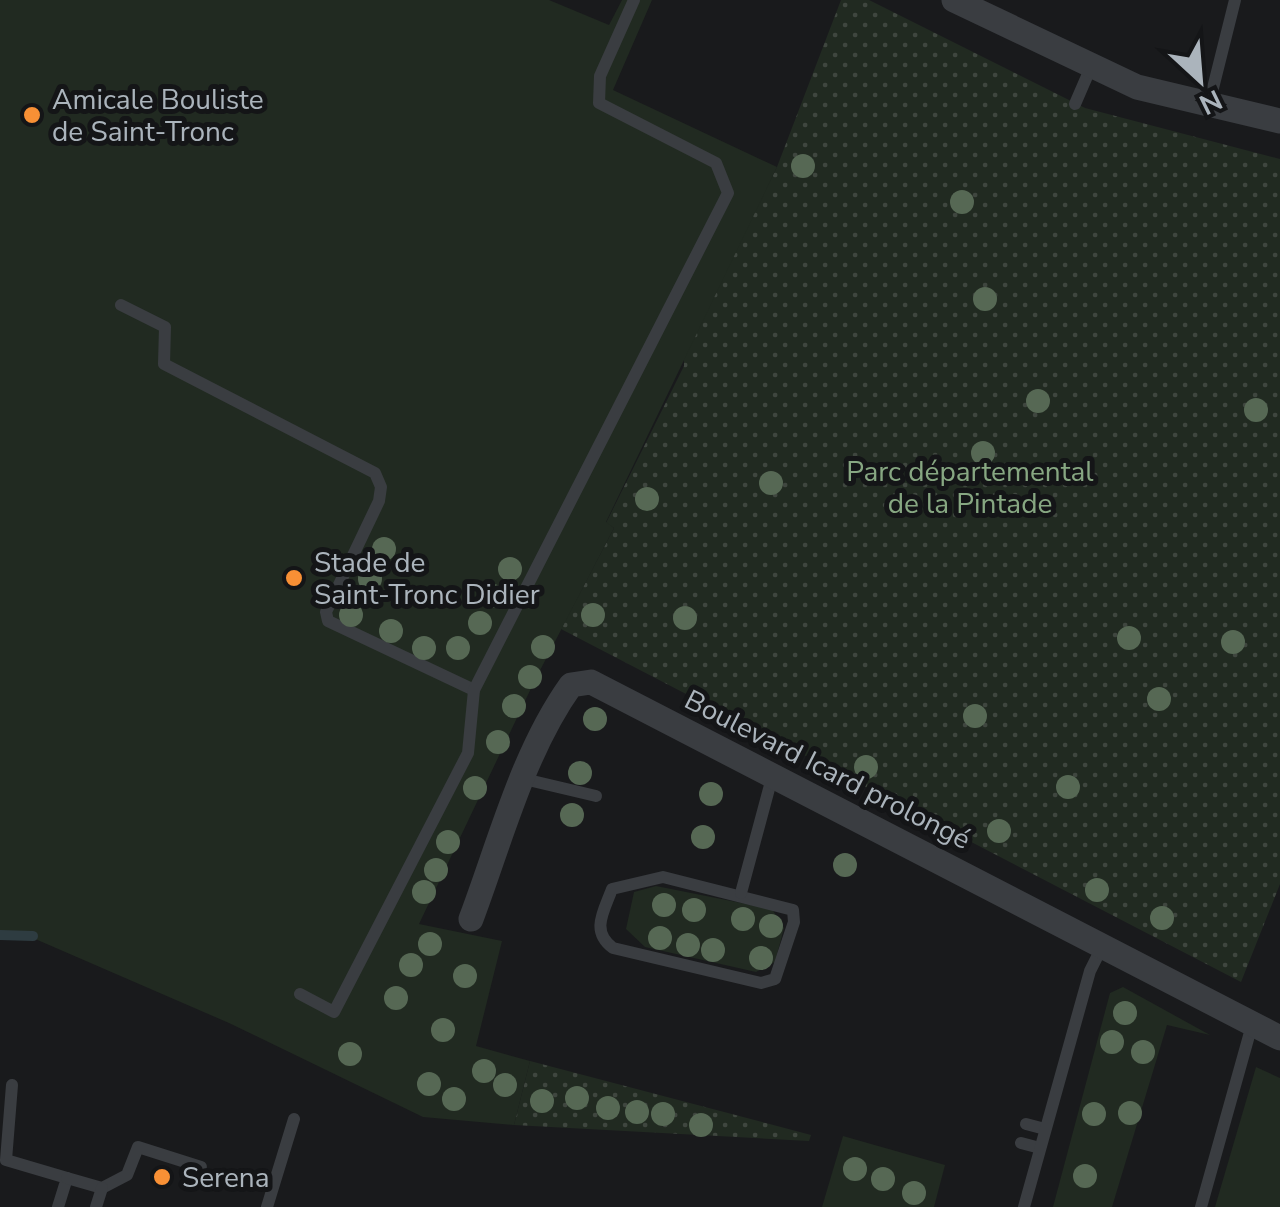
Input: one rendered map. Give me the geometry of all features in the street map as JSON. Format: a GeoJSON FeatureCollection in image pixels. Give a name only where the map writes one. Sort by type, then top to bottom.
{"type":"FeatureCollection","features":[{"type":"Feature","properties":{"kind":"street"},"geometry":{"type":"LineString","coordinates":[[954,0],[1137,87],[1280,121]]}},
{"type":"Feature","properties":{"kind":"street","name":"Boulevard Icard prolongé"},"geometry":{"type":"LineString","coordinates":[[472,919],[524,779],[560,700],[572,685],[590,682],[1280,1038]]}},
{"type":"Feature","properties":{"kind":"lane"},"geometry":{"type":"LineString","coordinates":[[300,994],[334,1012],[468,752],[474,690],[728,193],[716,162],[599,102],[600,76],[634,0]]}},
{"type":"Feature","properties":{"kind":"lane"},"geometry":{"type":"LineString","coordinates":[[1208,104],[1234,0]]}},
{"type":"Feature","properties":{"kind":"lane"},"geometry":{"type":"LineString","coordinates":[[1075,104],[1091,66]]}},
{"type":"Feature","properties":{"kind":"lane"},"geometry":{"type":"LineString","coordinates":[[121,305],[165,327],[164,364],[375,473],[381,487],[379,500],[326,612],[328,621],[333,628],[474,690]]}},
{"type":"Feature","properties":{"kind":"lane"},"geometry":{"type":"LineString","coordinates":[[741,894],[773,774]]}},
{"type":"Feature","properties":{"kind":"lane"},"geometry":{"type":"LineString","coordinates":[[524,779],[596,796]]}},
{"type":"Feature","properties":{"kind":"lane"},"geometry":{"type":"LineString","coordinates":[[663,876],[741,894],[793,910],[794,922],[775,980],[761,982],[613,948],[602,940],[598,927],[612,888],[663,876]]}},
{"type":"Feature","properties":{"kind":"lane"},"geometry":{"type":"LineString","coordinates":[[1024,1207],[1090,971],[1103,946]]}},
{"type":"Feature","properties":{"kind":"lane"},"geometry":{"type":"LineString","coordinates":[[1201,1207],[1252,1024]]}},
{"type":"Feature","properties":{"kind":"lane"},"geometry":{"type":"LineString","coordinates":[[12,1085],[6,1160],[102,1188],[127,1175],[138,1146],[201,1167]]}},
{"type":"Feature","properties":{"kind":"lane"},"geometry":{"type":"LineString","coordinates":[[266,1207],[294,1119]]}},
{"type":"Feature","properties":{"kind":"lane"},"geometry":{"type":"LineString","coordinates":[[1026,1124],[1045,1129]]}},
{"type":"Feature","properties":{"kind":"lane"},"geometry":{"type":"LineString","coordinates":[[1021,1143],[1040,1148]]}},
{"type":"Feature","properties":{"kind":"lane"},"geometry":{"type":"LineString","coordinates":[[58,1207],[67,1178]]}},
{"type":"Feature","properties":{"kind":"lane"},"geometry":{"type":"LineString","coordinates":[[96,1207],[102,1188]]}},
{"type":"Feature","properties":{"kind":"green space","name":"Stade de Saint-Tronc Didier"},"geometry":{"type":"Polygon","coordinates":[[[0,0],[549,0],[609,25],[622,0],[652,0],[613,90],[777,167],[606,522],[614,528],[535,680],[419,924],[502,941],[476,1046],[530,1061],[514,1125],[423,1117],[229,1023],[26,935],[0,934],[0,0]]]}},
{"type":"Feature","properties":{"kind":"green space","name":"Parc départemental de la Pintade"},"geometry":{"type":"Polygon","coordinates":[[[841,0],[869,0],[1085,108],[1280,159],[1280,884],[1241,982],[561,629],[614,528],[606,523],[684,366],[684,352],[777,167],[841,0]]]}},
{"type":"Feature","properties":{"kind":"green space"},"geometry":{"type":"Polygon","coordinates":[[[656,886],[772,909],[784,928],[775,962],[756,972],[645,947],[626,929],[634,892],[656,886]]]}},
{"type":"Feature","properties":{"kind":"green space"},"geometry":{"type":"Polygon","coordinates":[[[1123,987],[1210,1035],[1167,1025],[1112,1207],[1053,1207],[1110,993],[1123,987]]]}},
{"type":"Feature","properties":{"kind":"green space"},"geometry":{"type":"Polygon","coordinates":[[[530,1061],[811,1135],[809,1141],[514,1125],[530,1061]]]}},
{"type":"Feature","properties":{"kind":"green space"},"geometry":{"type":"Polygon","coordinates":[[[1256,1067],[1280,1078],[1280,1207],[1215,1207],[1256,1067]]]}},
{"type":"Feature","properties":{"kind":"green space"},"geometry":{"type":"Polygon","coordinates":[[[843,1136],[945,1165],[934,1207],[822,1207],[843,1136]]]}},
{"type":"Feature","properties":{"kind":"waterway"},"geometry":{"type":"LineString","coordinates":[[0,935],[33,936]]}},
{"type":"Feature","properties":{"kind":"place","name":"Amicale Bouliste de Saint-Tronc"},"geometry":{"type":"Point","coordinates":[32,115]}},
{"type":"Feature","properties":{"kind":"place","name":"Stade de Saint-Tronc Didier"},"geometry":{"type":"Point","coordinates":[294,578]}},
{"type":"Feature","properties":{"kind":"place","name":"Serena"},"geometry":{"type":"Point","coordinates":[162,1177]}}]}
